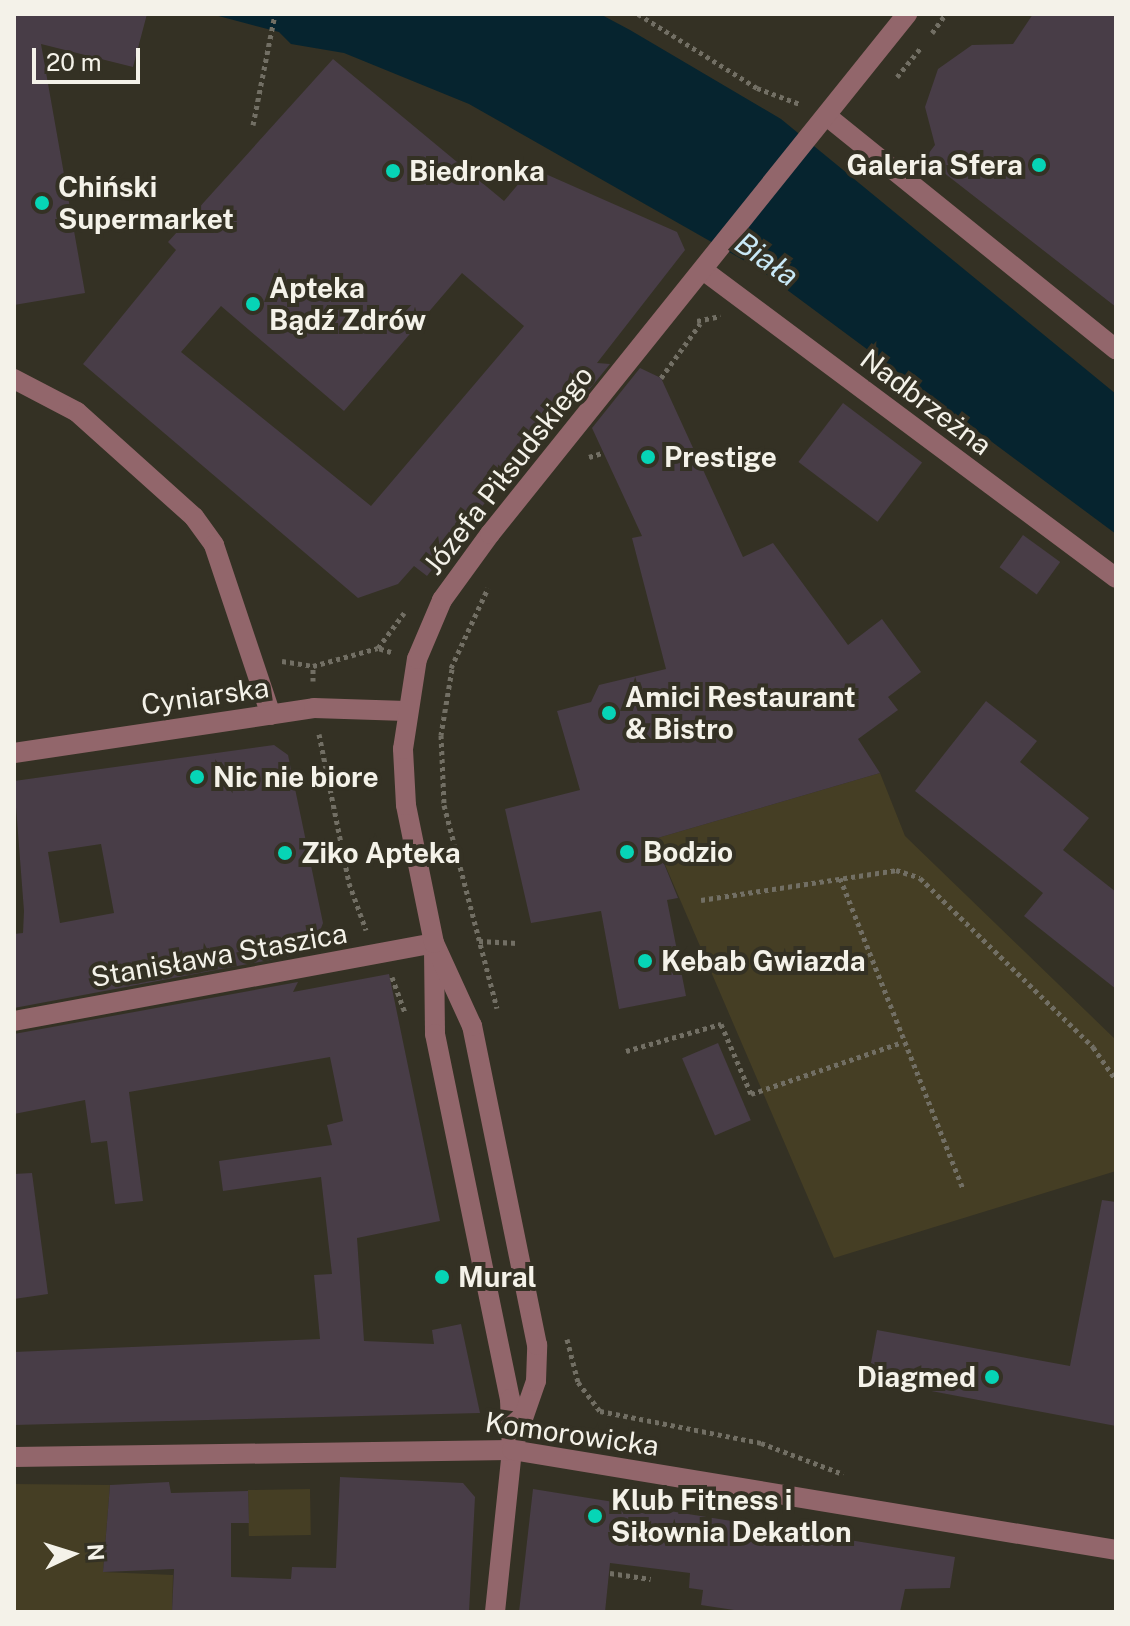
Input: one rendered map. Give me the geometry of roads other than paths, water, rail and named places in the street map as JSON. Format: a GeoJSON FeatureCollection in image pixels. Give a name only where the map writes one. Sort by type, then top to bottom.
{"type":"FeatureCollection","features":[{"type":"Feature","properties":{"kind":"street","name":"Józefa Piłsudskiego"},"geometry":{"type":"LineString","coordinates":[[495,1612],[512,1450],[502,1353],[435,1034],[434,943],[406,805],[406,711],[417,659],[442,600],[907,14]]}},
{"type":"Feature","properties":{"kind":"street"},"geometry":{"type":"LineString","coordinates":[[828,117],[1116,349]]}},
{"type":"Feature","properties":{"kind":"street","name":"Nadbrzeżna"},"geometry":{"type":"LineString","coordinates":[[703,270],[1116,578]]}},
{"type":"Feature","properties":{"kind":"street"},"geometry":{"type":"LineString","coordinates":[[14,379],[77,412],[194,517],[214,545],[271,715]]}},
{"type":"Feature","properties":{"kind":"street","name":"Cyniarska"},"geometry":{"type":"LineString","coordinates":[[14,753],[271,715],[406,711]]}},
{"type":"Feature","properties":{"kind":"street","name":"Józefa Piłsudskiego"},"geometry":{"type":"LineString","coordinates":[[434,943],[472,1026],[537,1345],[536,1381],[512,1450]]}},
{"type":"Feature","properties":{"kind":"street","name":"Stanisława Staszica"},"geometry":{"type":"LineString","coordinates":[[14,1021],[434,943]]}},
{"type":"Feature","properties":{"kind":"street","name":"Komorowicka"},"geometry":{"type":"LineString","coordinates":[[14,1457],[512,1450],[1116,1550]]}},
{"type":"Feature","properties":{"kind":"water","name":"Biała"},"geometry":{"type":"Polygon","coordinates":[[[211,14],[600,14],[630,30],[781,119],[1116,394],[1116,534],[759,269],[469,104],[344,53],[291,44],[279,32],[211,14]]]}},
{"type":"Feature","properties":{"kind":"place","name":"Galeria Sfera"},"geometry":{"type":"Point","coordinates":[1039,165]}},
{"type":"Feature","properties":{"kind":"place","name":"Biedronka"},"geometry":{"type":"Point","coordinates":[393,171]}},
{"type":"Feature","properties":{"kind":"place","name":"Chiński Supermarket"},"geometry":{"type":"Point","coordinates":[42,203]}},
{"type":"Feature","properties":{"kind":"place","name":"Apteka Bądź Zdrów"},"geometry":{"type":"Point","coordinates":[253,304]}},
{"type":"Feature","properties":{"kind":"place","name":"Prestige"},"geometry":{"type":"Point","coordinates":[648,457]}},
{"type":"Feature","properties":{"kind":"place","name":"Amici Restaurant & Bistro"},"geometry":{"type":"Point","coordinates":[609,713]}},
{"type":"Feature","properties":{"kind":"place","name":"Nic nie biore"},"geometry":{"type":"Point","coordinates":[197,777]}},
{"type":"Feature","properties":{"kind":"place","name":"Bodzio"},"geometry":{"type":"Point","coordinates":[627,852]}},
{"type":"Feature","properties":{"kind":"place","name":"Ziko Apteka"},"geometry":{"type":"Point","coordinates":[285,853]}},
{"type":"Feature","properties":{"kind":"place","name":"Kebab Gwiazda"},"geometry":{"type":"Point","coordinates":[645,961]}},
{"type":"Feature","properties":{"kind":"place","name":"Mural"},"geometry":{"type":"Point","coordinates":[442,1277]}},
{"type":"Feature","properties":{"kind":"place","name":"Diagmed"},"geometry":{"type":"Point","coordinates":[992,1377]}},
{"type":"Feature","properties":{"kind":"place","name":"Klub Fitness i Siłownia Dekatlon"},"geometry":{"type":"Point","coordinates":[595,1516]}}]}
